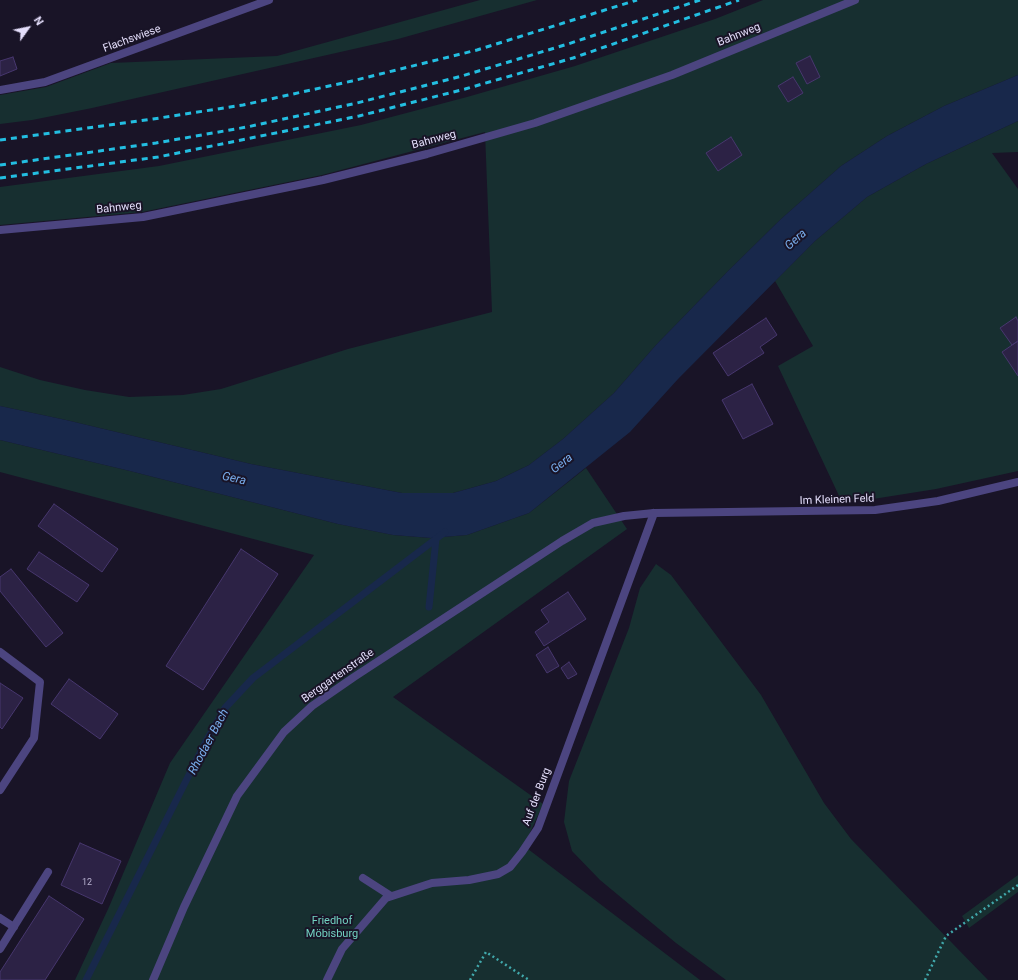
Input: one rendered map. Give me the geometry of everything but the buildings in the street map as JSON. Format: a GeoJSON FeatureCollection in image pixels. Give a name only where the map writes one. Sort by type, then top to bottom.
{"type":"FeatureCollection","features":[{"type":"Feature","properties":{"kind":"street","name":"Flachswiese"},"geometry":{"type":"LineString","coordinates":[[0,90],[45,82],[269,0]]}},
{"type":"Feature","properties":{"kind":"street","name":"Bahnweg"},"geometry":{"type":"LineString","coordinates":[[0,230],[143,217],[323,180],[427,154],[535,123],[664,77],[855,0]]}},
{"type":"Feature","properties":{"kind":"street","name":"Im Kleinen Feld"},"geometry":{"type":"LineString","coordinates":[[654,513],[875,510],[938,500],[1018,482]]}},
{"type":"Feature","properties":{"kind":"street","name":"Auf der Burg"},"geometry":{"type":"LineString","coordinates":[[327,980],[342,949],[384,900],[391,896],[432,883],[469,880],[498,874],[510,867],[522,852],[538,828],[654,513]]}},
{"type":"Feature","properties":{"kind":"street","name":"Berggartenstraße"},"geometry":{"type":"LineString","coordinates":[[153,980],[184,907],[238,796],[284,732],[312,706],[592,523],[624,516],[654,513]]}},
{"type":"Feature","properties":{"kind":"street"},"geometry":{"type":"LineString","coordinates":[[0,652],[40,682],[34,738],[0,790]]}},
{"type":"Feature","properties":{"kind":"street"},"geometry":{"type":"LineString","coordinates":[[0,949],[48,872]]}},
{"type":"Feature","properties":{"kind":"street"},"geometry":{"type":"LineString","coordinates":[[363,878],[391,896]]}},
{"type":"Feature","properties":{"kind":"street"},"geometry":{"type":"LineString","coordinates":[[0,918],[14,927]]}},
{"type":"Feature","properties":{"kind":"path"},"geometry":{"type":"LineString","coordinates":[[925,980],[946,936],[1018,885]]}},
{"type":"Feature","properties":{"kind":"path"},"geometry":{"type":"LineString","coordinates":[[470,980],[486,952],[529,980]]}},
{"type":"Feature","properties":{"kind":"green space"},"geometry":{"type":"Polygon","coordinates":[[[480,0],[537,0],[398,39],[92,108],[32,120],[0,124],[0,95],[46,87],[111,63],[277,56],[480,0]]]}},
{"type":"Feature","properties":{"kind":"green space"},"geometry":{"type":"Polygon","coordinates":[[[763,0],[1018,0],[1018,75],[944,106],[887,136],[841,166],[781,219],[729,270],[656,345],[614,393],[563,439],[529,465],[496,481],[453,493],[402,493],[251,464],[66,420],[0,406],[0,367],[40,380],[85,390],[129,397],[183,395],[221,389],[348,349],[492,312],[485,132],[322,175],[142,212],[0,225],[0,187],[159,166],[361,125],[575,66],[715,19],[763,0]]]}},
{"type":"Feature","properties":{"kind":"green space"},"geometry":{"type":"Polygon","coordinates":[[[1018,121],[1018,152],[992,153],[1018,189],[1018,471],[936,489],[873,499],[841,500],[778,366],[813,346],[775,281],[815,241],[867,197],[926,164],[1018,121]]]}},
{"type":"Feature","properties":{"kind":"green space","name":"Friedhof Möbisburg"},"geometry":{"type":"Polygon","coordinates":[[[0,440],[130,471],[338,524],[393,535],[431,538],[467,535],[529,513],[586,468],[627,529],[393,697],[543,804],[524,846],[700,980],[75,980],[109,907],[170,763],[314,555],[0,472],[0,440]]]}},
{"type":"Feature","properties":{"kind":"green space"},"geometry":{"type":"Polygon","coordinates":[[[656,564],[671,575],[761,695],[824,803],[851,839],[988,980],[726,980],[676,943],[600,880],[572,851],[564,822],[569,781],[629,628],[640,588],[656,564]]]}},
{"type":"Feature","properties":{"kind":"green space"},"geometry":{"type":"Polygon","coordinates":[[[1018,875],[1018,892],[969,928],[962,916],[1018,875]]]}},
{"type":"Feature","properties":{"kind":"water","name":"Gera"},"geometry":{"type":"Polygon","coordinates":[[[1018,75],[1018,121],[926,164],[867,197],[815,241],[678,379],[630,432],[529,513],[467,535],[431,538],[393,535],[338,524],[130,471],[0,440],[0,406],[66,420],[251,464],[402,493],[453,493],[496,481],[529,465],[563,439],[614,393],[656,345],[729,270],[781,219],[841,166],[887,136],[944,106],[1018,75]]]}},
{"type":"Feature","properties":{"kind":"waterway","name":"Rhodaer Bach"},"geometry":{"type":"LineString","coordinates":[[86,980],[205,743],[225,708],[253,678],[445,532]]}},
{"type":"Feature","properties":{"kind":"waterway"},"geometry":{"type":"LineString","coordinates":[[429,607],[436,539]]}},
{"type":"Feature","properties":{"kind":"railway"},"geometry":{"type":"LineString","coordinates":[[0,140],[243,105],[352,81],[477,50],[637,0]]}},
{"type":"Feature","properties":{"kind":"railway"},"geometry":{"type":"LineString","coordinates":[[0,165],[156,143],[247,127],[357,103],[462,76],[568,44],[700,0]]}},
{"type":"Feature","properties":{"kind":"railway"},"geometry":{"type":"LineString","coordinates":[[0,178],[158,157],[359,116],[465,89],[573,58],[739,0]]}}]}
